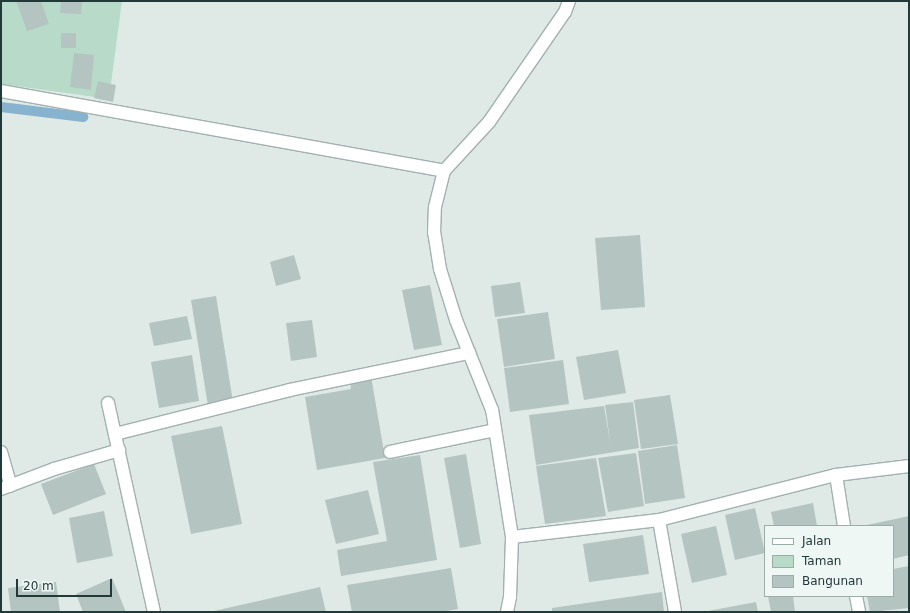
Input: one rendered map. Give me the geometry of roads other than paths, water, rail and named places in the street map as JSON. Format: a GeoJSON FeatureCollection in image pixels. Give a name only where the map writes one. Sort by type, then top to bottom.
{"type":"FeatureCollection","features":[{"type":"Feature","properties":{"kind":"street"},"geometry":{"type":"LineString","coordinates":[[507,612],[510,597],[512,537],[492,410],[469,353],[440,269],[434,233],[435,207],[444,171],[489,122],[565,12],[569,1]]}},
{"type":"Feature","properties":{"kind":"street"},"geometry":{"type":"LineString","coordinates":[[1,91],[444,171]]}},
{"type":"Feature","properties":{"kind":"street"},"geometry":{"type":"LineString","coordinates":[[115,434],[290,390],[469,353]]}},
{"type":"Feature","properties":{"kind":"street"},"geometry":{"type":"LineString","coordinates":[[108,403],[154,612]]}},
{"type":"Feature","properties":{"kind":"street"},"geometry":{"type":"LineString","coordinates":[[390,452],[495,430]]}},
{"type":"Feature","properties":{"kind":"street"},"geometry":{"type":"LineString","coordinates":[[1,452],[6,488],[54,469],[118,450]]}},
{"type":"Feature","properties":{"kind":"street"},"geometry":{"type":"LineString","coordinates":[[512,537],[659,520],[836,475],[909,466]]}},
{"type":"Feature","properties":{"kind":"street"},"geometry":{"type":"LineString","coordinates":[[836,475],[844,525]]}},
{"type":"Feature","properties":{"kind":"street"},"geometry":{"type":"LineString","coordinates":[[659,520],[675,612]]}},
{"type":"Feature","properties":{"kind":"street"},"geometry":{"type":"LineString","coordinates":[[856,597],[859,612]]}},
{"type":"Feature","properties":{"kind":"waterway"},"geometry":{"type":"LineString","coordinates":[[1,107],[83,117]]}}]}
